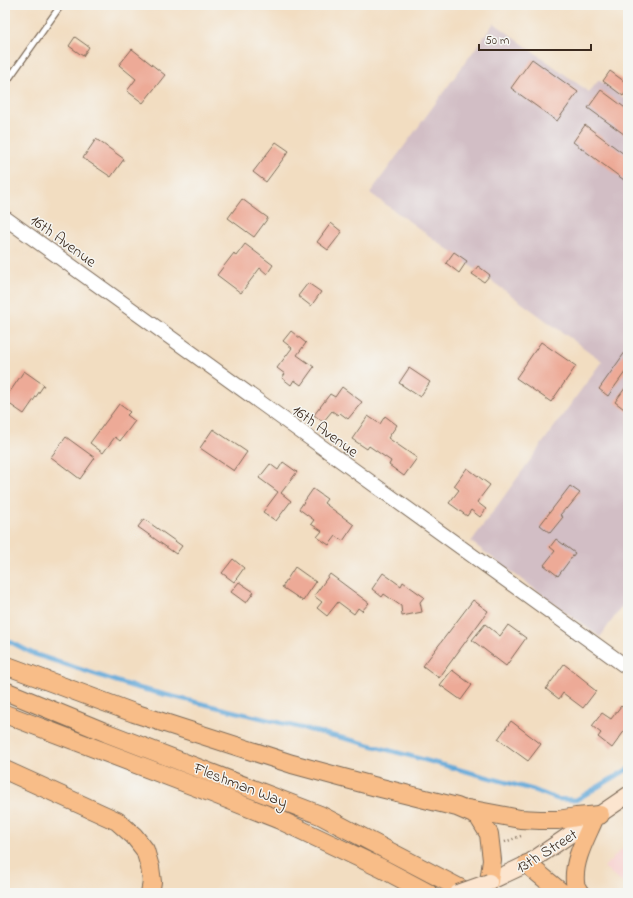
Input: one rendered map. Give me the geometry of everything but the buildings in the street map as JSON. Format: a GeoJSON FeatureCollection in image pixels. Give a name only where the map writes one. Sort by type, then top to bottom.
{"type":"FeatureCollection","features":[{"type":"Feature","properties":{"kind":"main road"},"geometry":{"type":"LineString","coordinates":[[5,665],[134,713],[292,764],[373,786],[457,807],[520,819],[558,820],[576,817],[597,817],[579,855],[575,870],[574,884],[580,893]]}},
{"type":"Feature","properties":{"kind":"main road","name":"Fleshman Way"},"geometry":{"type":"LineString","coordinates":[[5,691],[107,734],[320,815],[469,893]]}},
{"type":"Feature","properties":{"kind":"main road","name":"Fleshman Way"},"geometry":{"type":"LineString","coordinates":[[5,714],[280,820],[381,868],[428,893]]}},
{"type":"Feature","properties":{"kind":"main road"},"geometry":{"type":"LineString","coordinates":[[5,770],[117,821],[134,836],[145,850],[150,866],[152,882],[150,893]]}},
{"type":"Feature","properties":{"kind":"main road","name":"13th Street"},"geometry":{"type":"LineString","coordinates":[[458,893],[489,882],[527,864],[628,795]]}},
{"type":"Feature","properties":{"kind":"main road"},"geometry":{"type":"LineString","coordinates":[[457,807],[478,816],[489,834],[492,860],[489,882]]}},
{"type":"Feature","properties":{"kind":"main road"},"geometry":{"type":"LineString","coordinates":[[280,820],[401,893]]}},
{"type":"Feature","properties":{"kind":"main road"},"geometry":{"type":"LineString","coordinates":[[527,864],[562,893]]}},
{"type":"Feature","properties":{"kind":"street","name":"16th Avenue"},"geometry":{"type":"LineString","coordinates":[[5,218],[628,668]]}},
{"type":"Feature","properties":{"kind":"lane"},"geometry":{"type":"LineString","coordinates":[[5,84],[62,5]]}},
{"type":"Feature","properties":{"kind":"path"},"geometry":{"type":"LineString","coordinates":[[502,843],[527,834]]}},
{"type":"Feature","properties":{"kind":"shaded area"},"geometry":{"type":"Polygon","coordinates":[[[494,23],[589,92],[599,80],[628,101],[628,598],[600,637],[471,542],[602,361],[370,193],[494,23]]]}},
{"type":"Feature","properties":{"kind":"shaded area"},"geometry":{"type":"Polygon","coordinates":[[[628,843],[628,888],[604,867],[628,843]]]}},
{"type":"Feature","properties":{"kind":"waterway"},"geometry":{"type":"LineString","coordinates":[[5,639],[34,654],[134,687],[359,742],[534,790],[557,799],[576,800],[628,769]]}}]}
